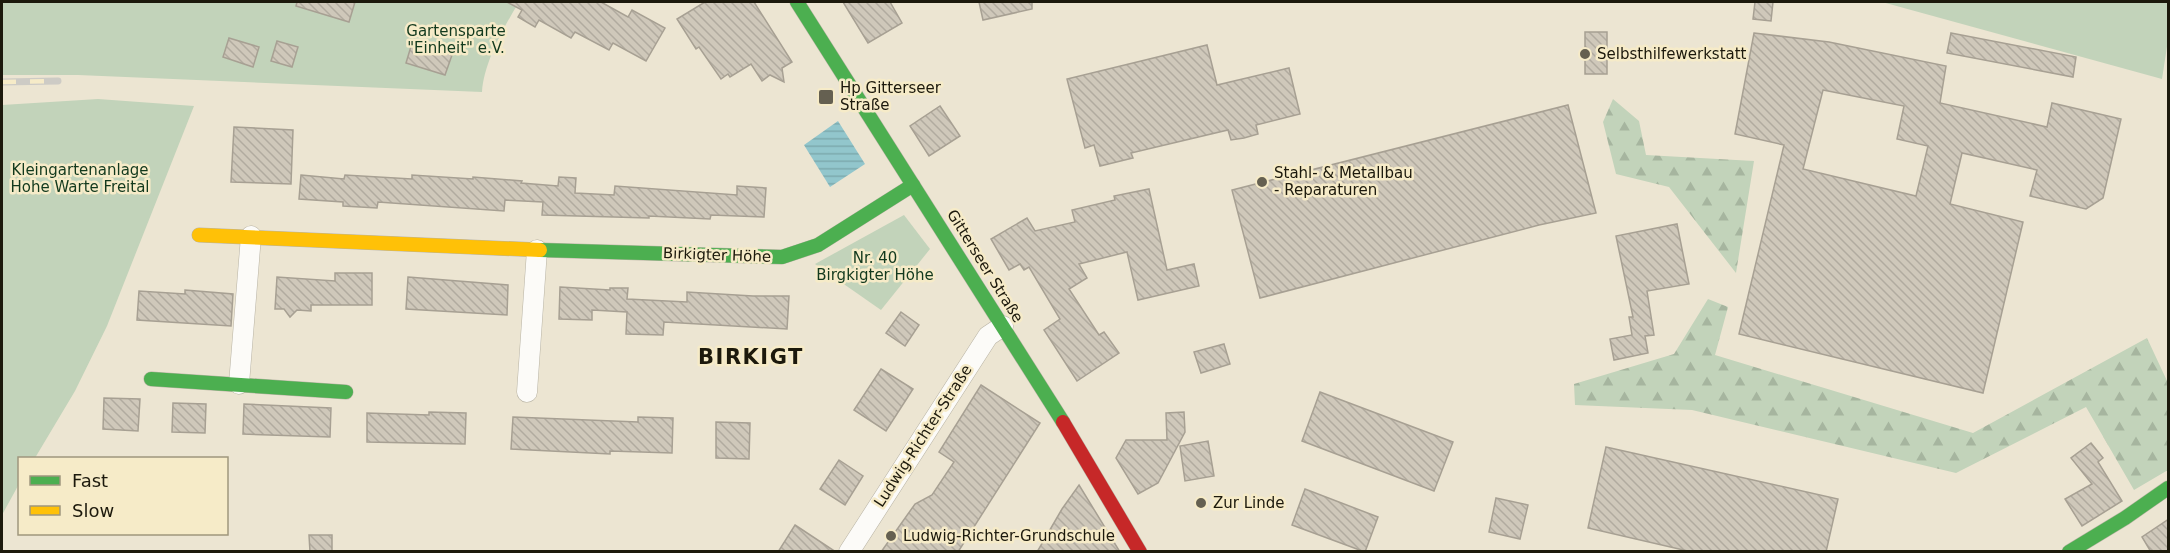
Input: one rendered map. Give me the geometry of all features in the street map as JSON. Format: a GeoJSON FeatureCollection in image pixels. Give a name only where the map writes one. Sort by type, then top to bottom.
{"type":"FeatureCollection","features":[{"type":"Feature","properties":{"kind":"street","name":"Gitterseer Straße"},"geometry":{"type":"LineString","coordinates":[[797,2],[1087,460],[1140,552]]}},
{"type":"Feature","properties":{"kind":"street","name":"Birkigter Höhe"},"geometry":{"type":"LineString","coordinates":[[199,235],[537,250],[782,257],[818,245],[913,185]]}},
{"type":"Feature","properties":{"kind":"street"},"geometry":{"type":"LineString","coordinates":[[239,384],[251,236]]}},
{"type":"Feature","properties":{"kind":"street"},"geometry":{"type":"LineString","coordinates":[[527,392],[537,250]]}},
{"type":"Feature","properties":{"kind":"street","name":"Ludwig-Richter-Straße"},"geometry":{"type":"LineString","coordinates":[[849,552],[988,336],[1003,326]]}},
{"type":"Feature","properties":{"kind":"street"},"geometry":{"type":"LineString","coordinates":[[151,379],[346,393]]}},
{"type":"Feature","properties":{"kind":"street"},"geometry":{"type":"LineString","coordinates":[[2069,552],[2169,488]]}},
{"type":"Feature","properties":{"kind":"green space","name":"Gartensparte \"Einheit\" e.V."},"geometry":{"type":"Polygon","coordinates":[[[2,2],[519,2],[491,57],[482,92],[78,75],[2,75],[2,2]]]}},
{"type":"Feature","properties":{"kind":"green space"},"geometry":{"type":"Polygon","coordinates":[[[1882,2],[2168,2],[2168,40],[2162,79],[1882,2]]]}},
{"type":"Feature","properties":{"kind":"green space","name":"Kleingartenanlage Hohe Warte Freital"},"geometry":{"type":"Polygon","coordinates":[[[98,99],[194,106],[107,326],[75,391],[36,457],[18,457],[18,486],[2,515],[2,105],[98,99]]]}},
{"type":"Feature","properties":{"kind":"green space"},"geometry":{"type":"Polygon","coordinates":[[[1613,99],[1639,121],[1646,155],[1754,161],[1736,273],[1669,187],[1616,174],[1603,122],[1613,99]]]}},
{"type":"Feature","properties":{"kind":"green space","name":"Nr. 40 Birgkigter Höhe"},"geometry":{"type":"Polygon","coordinates":[[[904,215],[930,249],[881,310],[815,264],[904,215]]]}},
{"type":"Feature","properties":{"kind":"green space"},"geometry":{"type":"Polygon","coordinates":[[[1708,299],[1728,307],[1715,355],[1973,433],[2147,338],[2168,383],[2168,470],[2134,490],[2086,407],[1956,473],[1692,410],[1575,405],[1574,384],[1674,354],[1708,299]]]}},
{"type":"Feature","properties":{"kind":"water"},"geometry":{"type":"Polygon","coordinates":[[[838,121],[865,164],[830,187],[804,145],[838,121]]]}},
{"type":"Feature","properties":{"kind":"building"},"geometry":{"type":"Polygon","coordinates":[[[297,2],[355,2],[349,22],[296,6],[297,2]]]}},
{"type":"Feature","properties":{"kind":"building"},"geometry":{"type":"Polygon","coordinates":[[[507,2],[601,2],[628,17],[632,10],[665,28],[646,61],[613,43],[609,50],[575,32],[571,38],[539,20],[535,27],[518,17],[522,10],[507,2]]]}},
{"type":"Feature","properties":{"kind":"building"},"geometry":{"type":"Polygon","coordinates":[[[705,2],[754,2],[792,62],[782,68],[784,82],[770,75],[762,81],[751,64],[730,77],[728,74],[721,79],[699,47],[696,49],[677,19],[705,2]]]}},
{"type":"Feature","properties":{"kind":"building"},"geometry":{"type":"Polygon","coordinates":[[[843,2],[890,2],[902,23],[868,43],[843,2]]]}},
{"type":"Feature","properties":{"kind":"building"},"geometry":{"type":"Polygon","coordinates":[[[979,2],[1032,2],[1032,9],[983,20],[979,2]]]}},
{"type":"Feature","properties":{"kind":"building"},"geometry":{"type":"Polygon","coordinates":[[[1755,2],[1773,2],[1771,21],[1753,19],[1755,2]]]}},
{"type":"Feature","properties":{"kind":"building"},"geometry":{"type":"Polygon","coordinates":[[[1585,32],[1607,32],[1607,74],[1585,74],[1585,32]]]}},
{"type":"Feature","properties":{"kind":"building"},"geometry":{"type":"Polygon","coordinates":[[[1754,33],[1829,42],[1946,66],[1940,103],[2047,127],[2052,103],[2121,119],[2103,198],[2086,209],[2030,196],[2037,170],[1962,153],[1950,204],[2023,222],[1983,393],[1739,334],[1784,145],[1735,134],[1754,33]],[[1823,90],[1803,169],[1916,196],[1928,146],[1897,139],[1904,106],[1823,90]]]}},
{"type":"Feature","properties":{"kind":"building"},"geometry":{"type":"Polygon","coordinates":[[[1951,33],[2076,57],[2073,77],[1947,53],[1951,33]]]}},
{"type":"Feature","properties":{"kind":"building"},"geometry":{"type":"Polygon","coordinates":[[[229,38],[259,47],[253,67],[223,57],[229,38]]]}},
{"type":"Feature","properties":{"kind":"building"},"geometry":{"type":"Polygon","coordinates":[[[277,41],[298,47],[292,67],[271,61],[277,41]]]}},
{"type":"Feature","properties":{"kind":"building"},"geometry":{"type":"Polygon","coordinates":[[[412,43],[452,55],[445,75],[406,63],[412,43]]]}},
{"type":"Feature","properties":{"kind":"building"},"geometry":{"type":"Polygon","coordinates":[[[1207,45],[1217,85],[1289,68],[1300,114],[1256,125],[1258,134],[1244,138],[1231,140],[1228,130],[1131,153],[1133,158],[1100,166],[1094,145],[1085,148],[1067,79],[1207,45]]]}},
{"type":"Feature","properties":{"kind":"building"},"geometry":{"type":"Polygon","coordinates":[[[1568,105],[1596,213],[1539,225],[1260,298],[1232,190],[1568,105]]]}},
{"type":"Feature","properties":{"kind":"building"},"geometry":{"type":"Polygon","coordinates":[[[940,106],[960,136],[929,156],[910,126],[940,106]]]}},
{"type":"Feature","properties":{"kind":"building"},"geometry":{"type":"Polygon","coordinates":[[[234,127],[293,130],[291,184],[231,182],[234,127]]]}},
{"type":"Feature","properties":{"kind":"building"},"geometry":{"type":"Polygon","coordinates":[[[301,175],[344,179],[345,175],[412,179],[412,175],[473,179],[473,177],[558,186],[559,177],[576,178],[575,193],[614,195],[615,186],[737,195],[737,186],[766,188],[764,217],[711,215],[710,219],[649,216],[649,218],[542,215],[543,202],[505,200],[504,211],[378,202],[377,208],[343,206],[343,202],[299,199],[301,175]]]}},
{"type":"Feature","properties":{"kind":"building"},"geometry":{"type":"Polygon","coordinates":[[[1149,189],[1167,270],[1194,264],[1199,286],[1138,300],[1127,252],[1079,264],[1087,278],[1069,289],[1099,335],[1104,332],[1119,353],[1077,381],[1044,330],[1060,319],[1029,267],[1024,270],[1020,264],[1009,270],[991,239],[1027,218],[1035,231],[1075,222],[1072,210],[1115,200],[1114,196],[1149,189]]]}},
{"type":"Feature","properties":{"kind":"building"},"geometry":{"type":"Polygon","coordinates":[[[1677,224],[1689,284],[1647,291],[1654,335],[1645,336],[1648,353],[1614,360],[1610,339],[1632,335],[1629,317],[1633,317],[1616,236],[1677,224]]]}},
{"type":"Feature","properties":{"kind":"building"},"geometry":{"type":"Polygon","coordinates":[[[335,273],[372,273],[372,305],[311,305],[311,311],[297,310],[290,317],[284,309],[275,309],[277,277],[335,281],[335,273]]]}},
{"type":"Feature","properties":{"kind":"building"},"geometry":{"type":"Polygon","coordinates":[[[408,277],[508,285],[507,315],[406,309],[408,277]]]}},
{"type":"Feature","properties":{"kind":"building"},"geometry":{"type":"Polygon","coordinates":[[[560,287],[610,290],[610,288],[628,288],[627,299],[687,302],[687,292],[789,296],[787,329],[664,322],[663,335],[626,334],[627,312],[592,310],[592,320],[559,319],[560,287]]]}},
{"type":"Feature","properties":{"kind":"building"},"geometry":{"type":"Polygon","coordinates":[[[185,290],[233,294],[231,326],[137,320],[139,291],[185,294],[185,290]]]}},
{"type":"Feature","properties":{"kind":"building"},"geometry":{"type":"Polygon","coordinates":[[[901,312],[919,325],[905,346],[886,333],[901,312]]]}},
{"type":"Feature","properties":{"kind":"building"},"geometry":{"type":"Polygon","coordinates":[[[1224,344],[1230,364],[1201,373],[1194,352],[1224,344]]]}},
{"type":"Feature","properties":{"kind":"building"},"geometry":{"type":"Polygon","coordinates":[[[881,369],[913,389],[886,431],[854,410],[881,369]]]}},
{"type":"Feature","properties":{"kind":"building"},"geometry":{"type":"Polygon","coordinates":[[[981,385],[1040,423],[958,552],[881,552],[915,504],[932,495],[954,462],[939,452],[981,385]]]}},
{"type":"Feature","properties":{"kind":"building"},"geometry":{"type":"Polygon","coordinates":[[[1320,392],[1453,442],[1434,491],[1302,441],[1320,392]]]}},
{"type":"Feature","properties":{"kind":"building"},"geometry":{"type":"Polygon","coordinates":[[[104,398],[140,399],[138,431],[103,429],[104,398]]]}},
{"type":"Feature","properties":{"kind":"building"},"geometry":{"type":"Polygon","coordinates":[[[173,403],[206,404],[205,433],[172,432],[173,403]]]}},
{"type":"Feature","properties":{"kind":"building"},"geometry":{"type":"Polygon","coordinates":[[[244,404],[331,408],[330,437],[243,434],[244,404]]]}},
{"type":"Feature","properties":{"kind":"building"},"geometry":{"type":"Polygon","coordinates":[[[429,412],[466,413],[465,444],[367,442],[367,413],[429,415],[429,412]]]}},
{"type":"Feature","properties":{"kind":"building"},"geometry":{"type":"Polygon","coordinates":[[[1184,412],[1185,432],[1158,483],[1138,494],[1116,458],[1126,440],[1167,440],[1166,413],[1184,412]]]}},
{"type":"Feature","properties":{"kind":"building"},"geometry":{"type":"Polygon","coordinates":[[[513,417],[638,422],[638,417],[673,418],[672,453],[610,451],[610,454],[511,449],[513,417]]]}},
{"type":"Feature","properties":{"kind":"building"},"geometry":{"type":"Polygon","coordinates":[[[716,422],[750,423],[749,459],[716,458],[716,422]]]}},
{"type":"Feature","properties":{"kind":"building"},"geometry":{"type":"Polygon","coordinates":[[[1208,441],[1214,476],[1185,481],[1180,446],[1208,441]]]}},
{"type":"Feature","properties":{"kind":"building"},"geometry":{"type":"Polygon","coordinates":[[[2091,443],[2103,458],[2098,462],[2122,501],[2082,526],[2065,499],[2092,484],[2071,458],[2091,443]]]}},
{"type":"Feature","properties":{"kind":"building"},"geometry":{"type":"Polygon","coordinates":[[[1606,447],[1838,499],[1826,552],[1692,552],[1588,528],[1606,447]]]}},
{"type":"Feature","properties":{"kind":"building"},"geometry":{"type":"Polygon","coordinates":[[[839,460],[863,476],[845,505],[820,489],[839,460]]]}},
{"type":"Feature","properties":{"kind":"building"},"geometry":{"type":"Polygon","coordinates":[[[1079,485],[1120,552],[1037,552],[1062,509],[1079,485]]]}},
{"type":"Feature","properties":{"kind":"building"},"geometry":{"type":"Polygon","coordinates":[[[1305,489],[1378,517],[1365,552],[1292,525],[1305,489]]]}},
{"type":"Feature","properties":{"kind":"building"},"geometry":{"type":"Polygon","coordinates":[[[1496,498],[1528,505],[1520,539],[1489,532],[1496,498]]]}},
{"type":"Feature","properties":{"kind":"building"},"geometry":{"type":"Polygon","coordinates":[[[2169,519],[2169,552],[2151,552],[2142,537],[2169,519]]]}},
{"type":"Feature","properties":{"kind":"building"},"geometry":{"type":"Polygon","coordinates":[[[795,525],[836,552],[778,552],[795,525]]]}},
{"type":"Feature","properties":{"kind":"building"},"geometry":{"type":"Polygon","coordinates":[[[309,535],[332,535],[332,552],[310,552],[309,535]]]}},
{"type":"Feature","properties":{"kind":"railway"},"geometry":{"type":"LineString","coordinates":[[2,82],[58,81]]}},
{"type":"Feature","properties":{"kind":"traffic: fast"},"geometry":{"type":"LineString","coordinates":[[797,2],[1063,422]]}},
{"type":"Feature","properties":{"kind":"traffic: fast"},"geometry":{"type":"LineString","coordinates":[[540,250],[782,257],[818,245],[913,185]]}},
{"type":"Feature","properties":{"kind":"traffic: fast"},"geometry":{"type":"LineString","coordinates":[[151,379],[346,392]]}},
{"type":"Feature","properties":{"kind":"traffic: fast"},"geometry":{"type":"LineString","coordinates":[[2069,552],[2125,518],[2168,488]]}},
{"type":"Feature","properties":{"kind":"traffic: slow"},"geometry":{"type":"LineString","coordinates":[[199,235],[540,250]]}},
{"type":"Feature","properties":{"kind":"traffic: jam"},"geometry":{"type":"LineString","coordinates":[[1063,422],[1140,552]]}},
{"type":"Feature","properties":{"kind":"place","name":"Selbsthilfewerkstatt"},"geometry":{"type":"Point","coordinates":[1585,54]}},
{"type":"Feature","properties":{"kind":"place","name":"Hp Gitterseer Straße"},"geometry":{"type":"Point","coordinates":[826,97]}},
{"type":"Feature","properties":{"kind":"place","name":"Stahl- & Metallbau - Reparaturen"},"geometry":{"type":"Point","coordinates":[1262,182]}},
{"type":"Feature","properties":{"kind":"place","name":"Zur Linde"},"geometry":{"type":"Point","coordinates":[1201,503]}},
{"type":"Feature","properties":{"kind":"place","name":"Ludwig-Richter-Grundschule"},"geometry":{"type":"Point","coordinates":[891,536]}},
{"type":"Feature","properties":{"kind":"district","name":"BIRKIGT"},"geometry":{"type":"Point","coordinates":[751,357]}}]}
